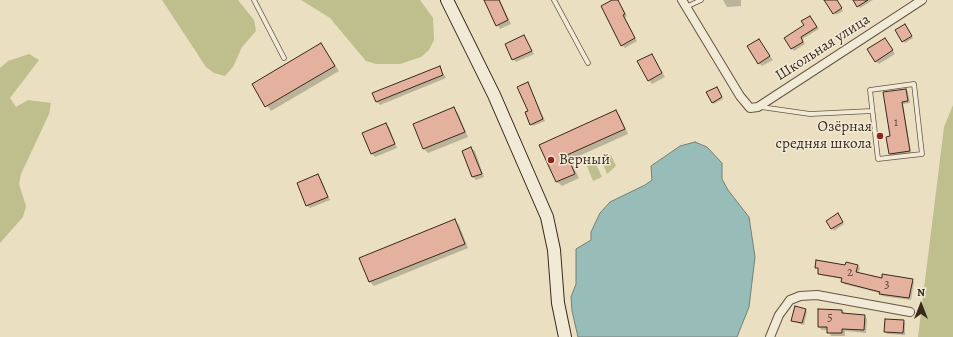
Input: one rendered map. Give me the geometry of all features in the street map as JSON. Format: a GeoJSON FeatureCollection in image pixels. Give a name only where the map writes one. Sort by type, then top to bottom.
{"type":"FeatureCollection","features":[{"type":"Feature","properties":{"kind":"street"},"geometry":{"type":"LineString","coordinates":[[446,0],[494,95],[547,217],[554,250],[558,303],[565,337]]}},
{"type":"Feature","properties":{"kind":"street","name":"Школьная улица"},"geometry":{"type":"LineString","coordinates":[[758,107],[922,0]]}},
{"type":"Feature","properties":{"kind":"street"},"geometry":{"type":"LineString","coordinates":[[684,4],[740,96],[750,108],[758,107]]}},
{"type":"Feature","properties":{"kind":"street"},"geometry":{"type":"LineString","coordinates":[[770,337],[782,310],[790,300],[800,296],[817,295],[910,312]]}},
{"type":"Feature","properties":{"kind":"lane"},"geometry":{"type":"LineString","coordinates":[[254,0],[284,58]]}},
{"type":"Feature","properties":{"kind":"lane"},"geometry":{"type":"LineString","coordinates":[[554,0],[588,63]]}},
{"type":"Feature","properties":{"kind":"lane"},"geometry":{"type":"LineString","coordinates":[[684,4],[701,0]]}},
{"type":"Feature","properties":{"kind":"lane"},"geometry":{"type":"LineString","coordinates":[[914,84],[922,154],[878,159],[872,111],[870,90],[914,84]]}},
{"type":"Feature","properties":{"kind":"lane"},"geometry":{"type":"LineString","coordinates":[[758,107],[810,114],[872,111]]}},
{"type":"Feature","properties":{"kind":"green space"},"geometry":{"type":"Polygon","coordinates":[[[162,0],[238,0],[254,20],[256,31],[242,47],[233,67],[225,76],[214,73],[206,67],[162,0]]]}},
{"type":"Feature","properties":{"kind":"green space"},"geometry":{"type":"Polygon","coordinates":[[[301,0],[420,0],[433,18],[434,40],[429,50],[421,57],[400,64],[376,64],[366,61],[330,18],[301,0]]]}},
{"type":"Feature","properties":{"kind":"green space"},"geometry":{"type":"Polygon","coordinates":[[[29,54],[39,60],[10,98],[16,107],[28,100],[51,103],[49,114],[21,174],[19,184],[26,206],[23,217],[0,243],[0,68],[8,61],[29,54]]]}},
{"type":"Feature","properties":{"kind":"green space"},"geometry":{"type":"Polygon","coordinates":[[[953,105],[953,337],[918,337],[944,127],[953,105]]]}},
{"type":"Feature","properties":{"kind":"green space"},"geometry":{"type":"Polygon","coordinates":[[[611,155],[616,166],[607,174],[601,159],[611,155]]]}},
{"type":"Feature","properties":{"kind":"green space"},"geometry":{"type":"Polygon","coordinates":[[[595,162],[602,177],[593,181],[587,166],[595,162]]]}},
{"type":"Feature","properties":{"kind":"water"},"geometry":{"type":"Polygon","coordinates":[[[695,142],[707,147],[722,163],[722,179],[728,190],[749,217],[755,257],[749,307],[737,337],[578,337],[572,311],[571,297],[576,284],[576,249],[591,240],[591,232],[600,213],[610,202],[645,185],[652,180],[651,166],[680,146],[695,142]]]}},
{"type":"Feature","properties":{"kind":"building"},"geometry":{"type":"Polygon","coordinates":[[[484,0],[499,0],[508,20],[496,26],[484,0]]]}},
{"type":"Feature","properties":{"kind":"building"},"geometry":{"type":"Polygon","coordinates":[[[612,0],[618,0],[625,14],[623,15],[635,38],[621,46],[601,6],[612,0]]]}},
{"type":"Feature","properties":{"kind":"building"},"geometry":{"type":"Polygon","coordinates":[[[824,0],[837,0],[842,8],[833,14],[824,0]]]}},
{"type":"Feature","properties":{"kind":"building"},"geometry":{"type":"Polygon","coordinates":[[[853,0],[868,0],[857,7],[853,0]]]}},
{"type":"Feature","properties":{"kind":"building"},"geometry":{"type":"Polygon","coordinates":[[[810,16],[817,27],[801,37],[803,42],[791,49],[784,38],[804,25],[801,21],[810,16]]]}},
{"type":"Feature","properties":{"kind":"building"},"geometry":{"type":"Polygon","coordinates":[[[905,24],[912,36],[902,42],[895,30],[905,24]]]}},
{"type":"Feature","properties":{"kind":"building"},"geometry":{"type":"Polygon","coordinates":[[[524,35],[532,51],[512,60],[505,44],[524,35]]]}},
{"type":"Feature","properties":{"kind":"building"},"geometry":{"type":"Polygon","coordinates":[[[885,38],[893,50],[875,62],[867,49],[885,38]]]}},
{"type":"Feature","properties":{"kind":"building"},"geometry":{"type":"Polygon","coordinates":[[[759,39],[770,56],[758,64],[747,46],[759,39]]]}},
{"type":"Feature","properties":{"kind":"building"},"geometry":{"type":"Polygon","coordinates":[[[321,43],[335,66],[265,107],[252,84],[321,43]]]}},
{"type":"Feature","properties":{"kind":"building"},"geometry":{"type":"Polygon","coordinates":[[[652,54],[662,73],[648,81],[637,61],[652,54]]]}},
{"type":"Feature","properties":{"kind":"building"},"geometry":{"type":"Polygon","coordinates":[[[440,66],[443,75],[376,102],[372,93],[440,66]]]}},
{"type":"Feature","properties":{"kind":"building"},"geometry":{"type":"Polygon","coordinates":[[[528,82],[543,119],[530,125],[525,112],[528,111],[517,87],[528,82]]]}},
{"type":"Feature","properties":{"kind":"building"},"geometry":{"type":"Polygon","coordinates":[[[717,87],[722,97],[712,103],[706,92],[717,87]]]}},
{"type":"Feature","properties":{"kind":"building"},"geometry":{"type":"Polygon","coordinates":[[[906,89],[908,101],[902,102],[910,151],[889,154],[886,137],[890,136],[883,92],[906,89]]]}},
{"type":"Feature","properties":{"kind":"building"},"geometry":{"type":"Polygon","coordinates":[[[454,107],[465,132],[423,149],[413,124],[454,107]]]}},
{"type":"Feature","properties":{"kind":"building"},"geometry":{"type":"Polygon","coordinates":[[[616,110],[625,129],[567,155],[575,174],[556,182],[539,145],[616,110]]]}},
{"type":"Feature","properties":{"kind":"building"},"geometry":{"type":"Polygon","coordinates":[[[386,123],[395,144],[371,154],[362,133],[386,123]]]}},
{"type":"Feature","properties":{"kind":"building"},"geometry":{"type":"Polygon","coordinates":[[[471,147],[482,174],[472,177],[462,151],[471,147]]]}},
{"type":"Feature","properties":{"kind":"building"},"geometry":{"type":"Polygon","coordinates":[[[318,174],[328,197],[306,206],[297,183],[318,174]]]}},
{"type":"Feature","properties":{"kind":"building"},"geometry":{"type":"Polygon","coordinates":[[[838,213],[843,222],[831,229],[826,221],[838,213]]]}},
{"type":"Feature","properties":{"kind":"building"},"geometry":{"type":"Polygon","coordinates":[[[455,219],[465,244],[369,282],[359,258],[455,219]]]}},
{"type":"Feature","properties":{"kind":"building"},"geometry":{"type":"Polygon","coordinates":[[[816,260],[845,265],[846,262],[858,265],[856,272],[882,278],[882,274],[913,279],[909,298],[879,294],[880,292],[841,282],[842,278],[818,274],[818,268],[815,268],[816,260]]]}},
{"type":"Feature","properties":{"kind":"building"},"geometry":{"type":"Polygon","coordinates":[[[795,306],[806,309],[802,323],[791,321],[795,306]]]}},
{"type":"Feature","properties":{"kind":"building"},"geometry":{"type":"Polygon","coordinates":[[[818,309],[842,310],[842,313],[865,315],[864,330],[842,329],[842,333],[827,333],[827,327],[818,327],[818,309]]]}},
{"type":"Feature","properties":{"kind":"building"},"geometry":{"type":"Polygon","coordinates":[[[885,319],[904,320],[903,333],[884,332],[885,319]]]}},
{"type":"Feature","properties":{"kind":"place","name":"Озёрная средняя школа"},"geometry":{"type":"Point","coordinates":[880,136]}},
{"type":"Feature","properties":{"kind":"place","name":"Верный"},"geometry":{"type":"Point","coordinates":[551,160]}}]}
